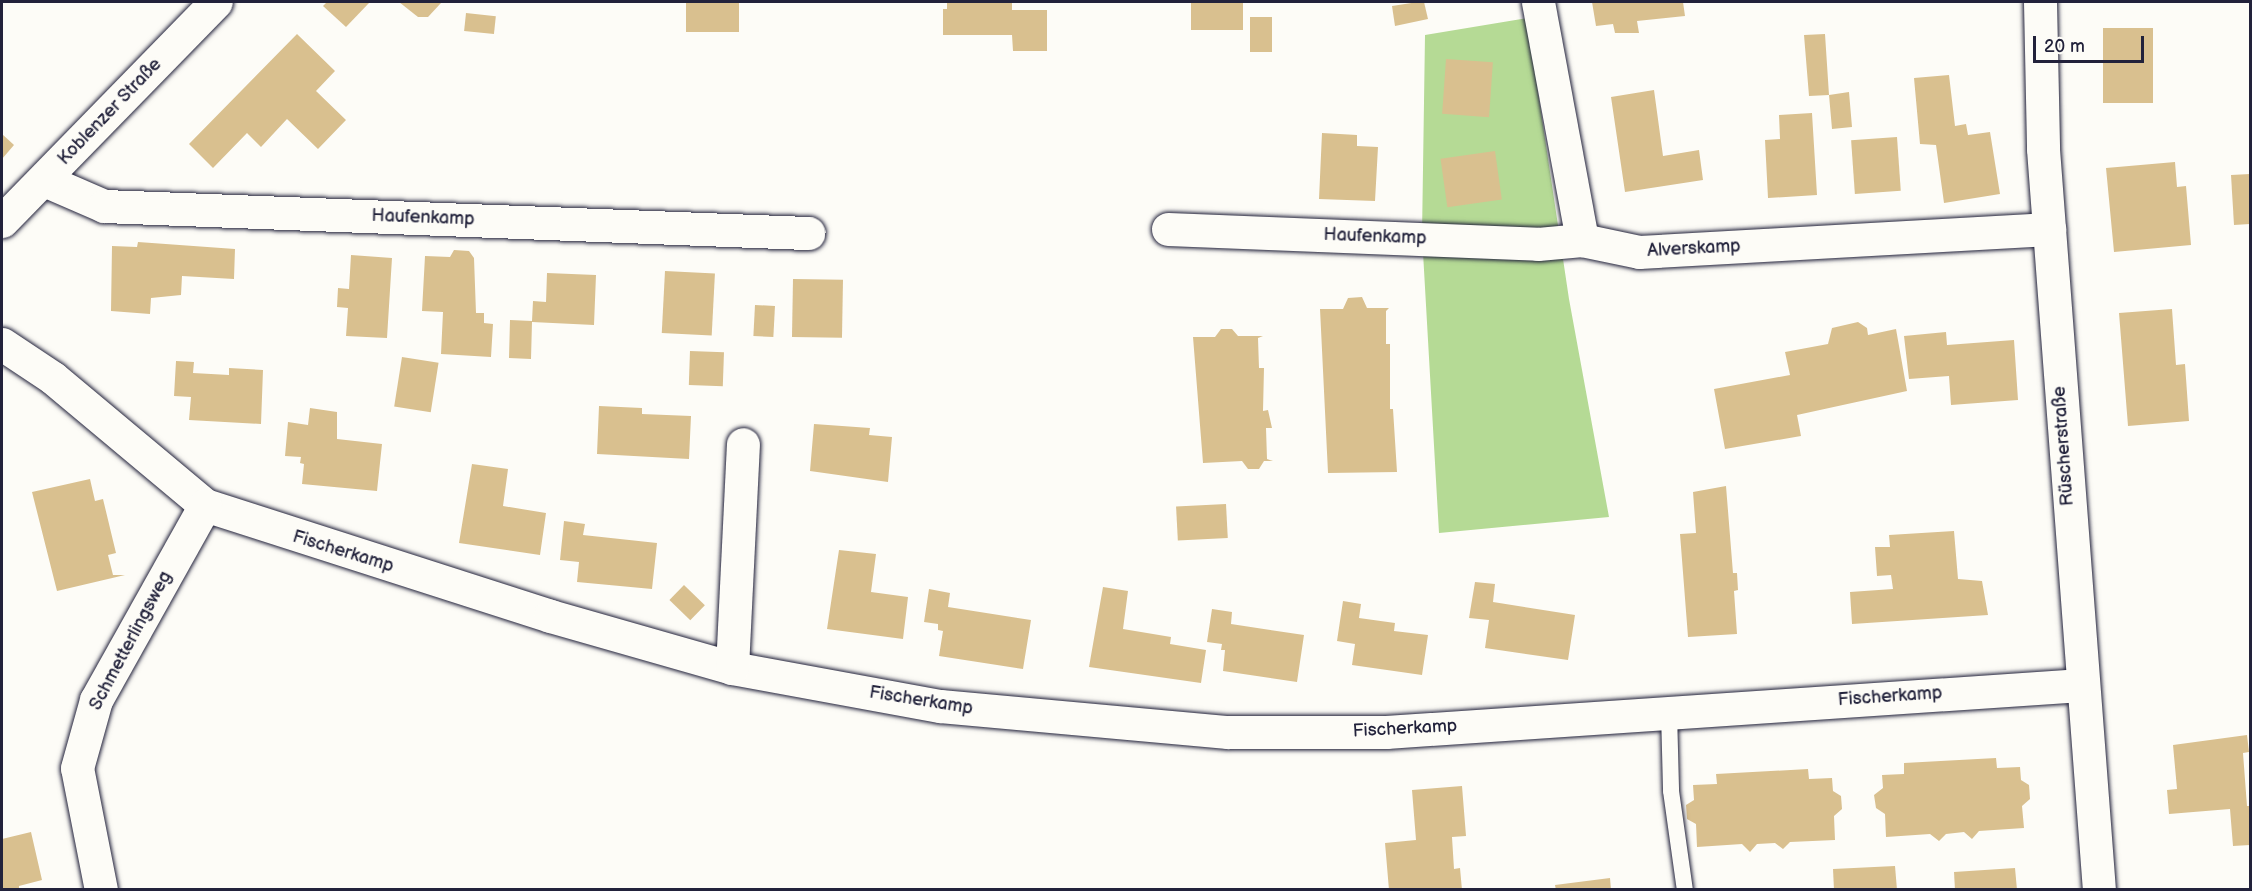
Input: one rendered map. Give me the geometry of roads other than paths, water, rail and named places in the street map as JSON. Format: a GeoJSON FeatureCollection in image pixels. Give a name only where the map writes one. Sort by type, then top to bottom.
{"type":"FeatureCollection","features":[{"type":"Feature","properties":{"kind":"street","name":"Koblenzer Straße"},"geometry":{"type":"LineString","coordinates":[[2,221],[216,2]]}},
{"type":"Feature","properties":{"kind":"street"},"geometry":{"type":"LineString","coordinates":[[1538,2],[1582,240]]}},
{"type":"Feature","properties":{"kind":"street","name":"Rüscherstraße"},"geometry":{"type":"LineString","coordinates":[[2040,2],[2043,149],[2081,685],[2099,890]]}},
{"type":"Feature","properties":{"kind":"street","name":"Haufenkamp"},"geometry":{"type":"LineString","coordinates":[[44,180],[104,206],[808,233]]}},
{"type":"Feature","properties":{"kind":"street","name":"Haufenkamp"},"geometry":{"type":"LineString","coordinates":[[1168,229],[1538,244],[1582,240]]}},
{"type":"Feature","properties":{"kind":"street","name":"Alverskamp"},"geometry":{"type":"LineString","coordinates":[[1582,240],[1639,252],[2049,229]]}},
{"type":"Feature","properties":{"kind":"street","name":"Fischerkamp"},"geometry":{"type":"LineString","coordinates":[[2,344],[53,378],[205,506],[495,599],[732,668],[940,706],[1228,732],[1386,732],[2081,685]]}},
{"type":"Feature","properties":{"kind":"street"},"geometry":{"type":"LineString","coordinates":[[732,668],[743,444]]}},
{"type":"Feature","properties":{"kind":"street","name":"Schmetterlingsweg"},"geometry":{"type":"LineString","coordinates":[[101,890],[77,768],[96,700],[205,506]]}},
{"type":"Feature","properties":{"kind":"lane"},"geometry":{"type":"LineString","coordinates":[[1669,712],[1671,791],[1685,890]]}}]}
